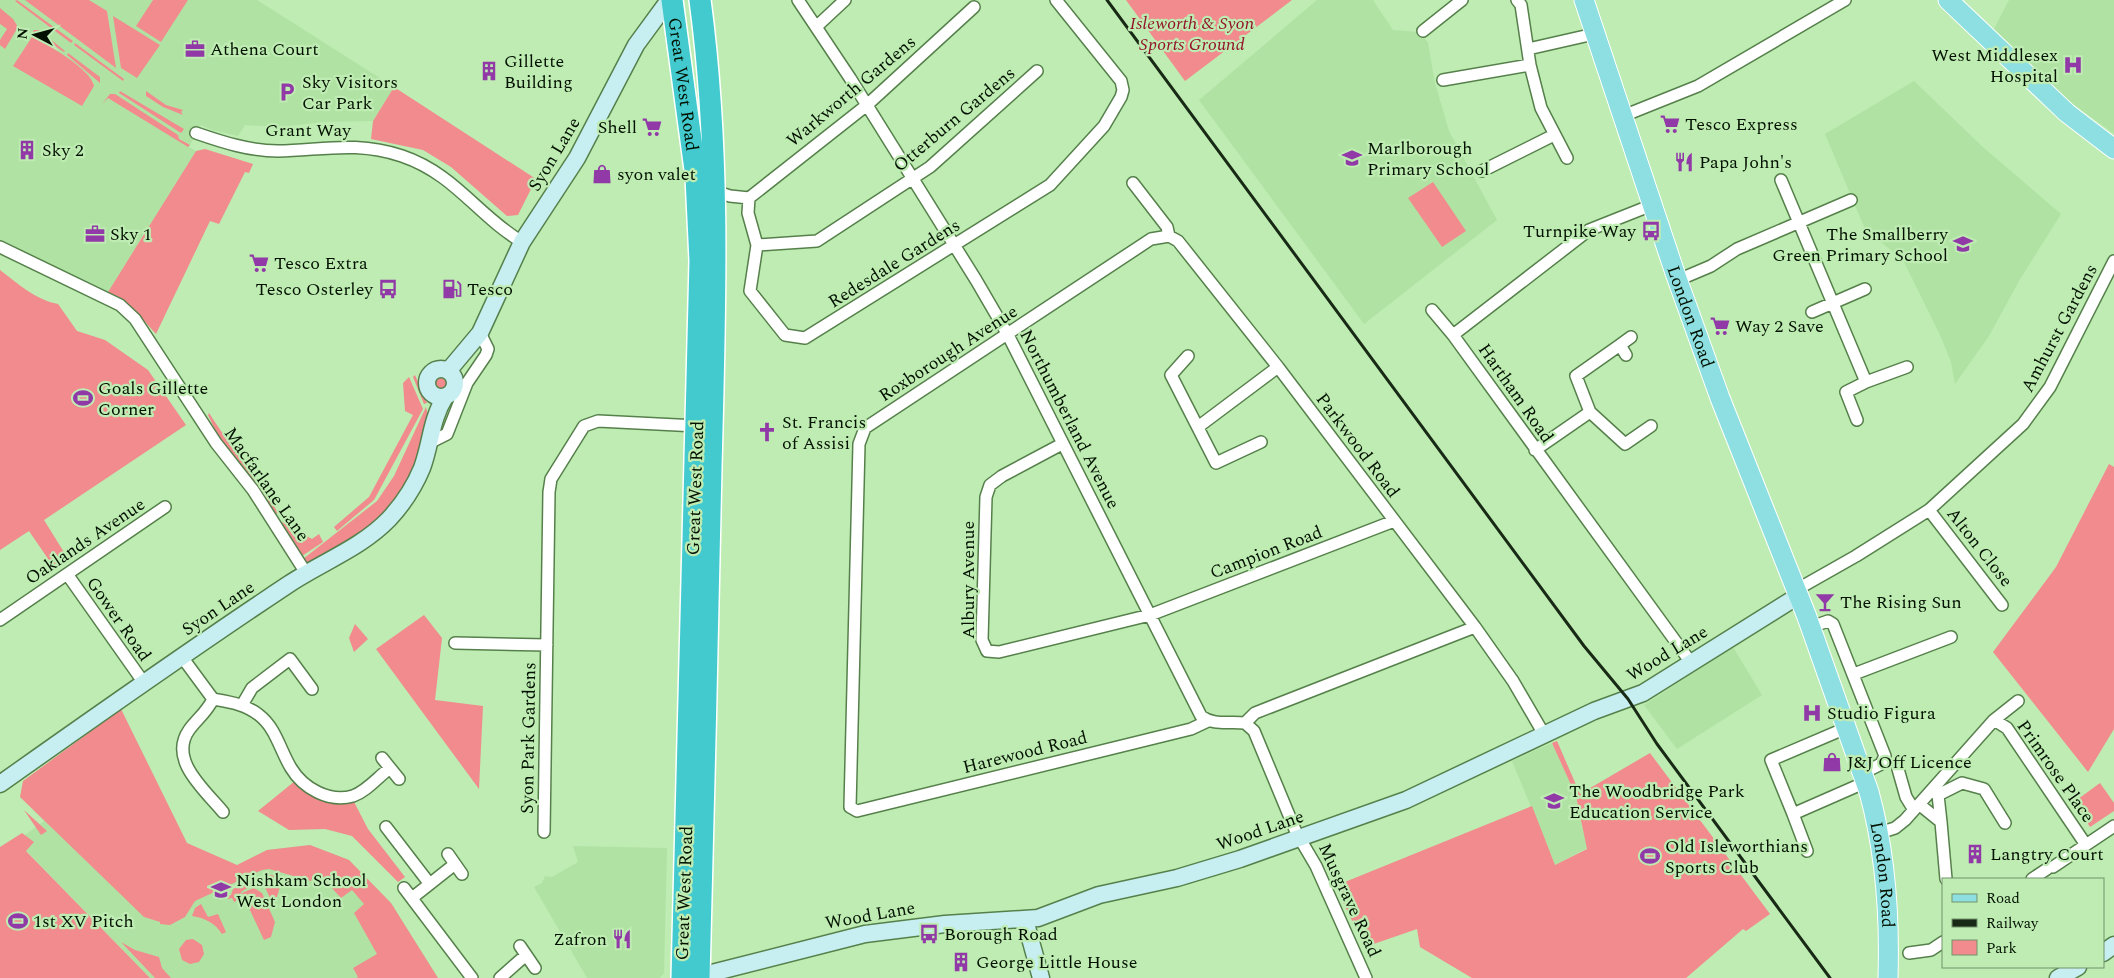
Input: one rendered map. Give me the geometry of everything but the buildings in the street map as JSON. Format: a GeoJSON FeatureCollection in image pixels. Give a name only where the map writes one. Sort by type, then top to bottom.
{"type":"FeatureCollection","features":[{"type":"Feature","properties":{"kind":"highway","name":"Great West Road"},"geometry":{"type":"LineString","coordinates":[[671,0],[688,115],[699,214],[693,977]]}},
{"type":"Feature","properties":{"kind":"highway"},"geometry":{"type":"LineString","coordinates":[[688,0],[687,20],[694,67],[688,115]]}},
{"type":"Feature","properties":{"kind":"highway","name":"Great West Road"},"geometry":{"type":"LineString","coordinates":[[693,977],[715,274],[714,191],[708,67],[700,0]]}},
{"type":"Feature","properties":{"kind":"main road","name":"London Road"},"geometry":{"type":"LineString","coordinates":[[1584,0],[1652,205],[1720,398],[1811,627],[1864,777],[1879,833],[1888,902],[1888,978]]}},
{"type":"Feature","properties":{"kind":"main road"},"geometry":{"type":"LineString","coordinates":[[1948,0],[2067,113],[2114,149]]}},
{"type":"Feature","properties":{"kind":"street","name":"Syon Lane"},"geometry":{"type":"LineString","coordinates":[[449,370],[480,333],[522,242],[577,158],[636,46],[671,0]]}},
{"type":"Feature","properties":{"kind":"street","name":"Northumberland Avenue"},"geometry":{"type":"LineString","coordinates":[[798,0],[955,246],[1008,335],[1198,712],[1208,721]]}},
{"type":"Feature","properties":{"kind":"street"},"geometry":{"type":"LineString","coordinates":[[816,26],[845,0]]}},
{"type":"Feature","properties":{"kind":"street","name":"Redesdale Gardens"},"geometry":{"type":"LineString","coordinates":[[749,198],[748,212],[757,245],[750,291],[786,335],[805,338],[1050,185],[1104,126],[1122,97],[1123,90],[1121,81],[1056,0]]}},
{"type":"Feature","properties":{"kind":"street"},"geometry":{"type":"LineString","coordinates":[[1423,31],[1462,0]]}},
{"type":"Feature","properties":{"kind":"street"},"geometry":{"type":"LineString","coordinates":[[1517,0],[1521,5],[1530,65],[1542,108],[1567,158]]}},
{"type":"Feature","properties":{"kind":"street"},"geometry":{"type":"LineString","coordinates":[[1623,116],[1698,86],[1845,0]]}},
{"type":"Feature","properties":{"kind":"street","name":"Warkworth Gardens"},"geometry":{"type":"LineString","coordinates":[[749,198],[866,105],[974,7]]}},
{"type":"Feature","properties":{"kind":"street"},"geometry":{"type":"LineString","coordinates":[[1528,49],[1594,34]]}},
{"type":"Feature","properties":{"kind":"street"},"geometry":{"type":"LineString","coordinates":[[1442,80],[1530,65]]}},
{"type":"Feature","properties":{"kind":"street","name":"Otterburn Gardens"},"geometry":{"type":"LineString","coordinates":[[757,245],[817,241],[930,167],[1037,71]]}},
{"type":"Feature","properties":{"kind":"street","name":"Grant Way"},"geometry":{"type":"LineString","coordinates":[[198,130],[216,140],[231,145],[276,151],[342,146],[378,150],[403,156],[448,180],[500,228],[522,242]]}},
{"type":"Feature","properties":{"kind":"street"},"geometry":{"type":"LineString","coordinates":[[1482,171],[1554,135]]}},
{"type":"Feature","properties":{"kind":"street"},"geometry":{"type":"LineString","coordinates":[[1781,180],[1834,302],[1866,382]]}},
{"type":"Feature","properties":{"kind":"street","name":"Parkwood Road"},"geometry":{"type":"LineString","coordinates":[[1133,183],[1167,227],[1170,236],[1178,241],[1278,367],[1475,627],[1513,681],[1545,736]]}},
{"type":"Feature","properties":{"kind":"street"},"geometry":{"type":"LineString","coordinates":[[714,191],[730,196],[749,198]]}},
{"type":"Feature","properties":{"kind":"street"},"geometry":{"type":"LineString","coordinates":[[1678,280],[1702,271],[1737,249],[1798,221],[1852,200]]}},
{"type":"Feature","properties":{"kind":"street","name":"Hartham Road"},"geometry":{"type":"LineString","coordinates":[[1652,205],[1589,230],[1453,335],[1692,664]]}},
{"type":"Feature","properties":{"kind":"street","name":"Roxborough Avenue"},"geometry":{"type":"LineString","coordinates":[[850,807],[859,444],[865,428],[1008,335],[1151,238],[1170,236]]}},
{"type":"Feature","properties":{"kind":"street","name":"Macfarlane Lane"},"geometry":{"type":"LineString","coordinates":[[0,248],[120,305],[135,319],[216,443],[253,490],[306,573]]}},
{"type":"Feature","properties":{"kind":"street","name":"Amhurst Gardens"},"geometry":{"type":"LineString","coordinates":[[1797,593],[1930,510],[2021,426],[2043,397],[2114,261]]}},
{"type":"Feature","properties":{"kind":"street"},"geometry":{"type":"LineString","coordinates":[[1812,312],[1865,289]]}},
{"type":"Feature","properties":{"kind":"street"},"geometry":{"type":"LineString","coordinates":[[1432,310],[1453,335]]}},
{"type":"Feature","properties":{"kind":"street"},"geometry":{"type":"LineString","coordinates":[[429,442],[447,434],[467,383],[486,356],[488,349],[480,333]]}},
{"type":"Feature","properties":{"kind":"street"},"geometry":{"type":"LineString","coordinates":[[1631,337],[1623,350],[1576,376],[1590,412],[1620,447],[1651,426]]}},
{"type":"Feature","properties":{"kind":"street"},"geometry":{"type":"LineString","coordinates":[[1188,356],[1171,375],[1216,463],[1261,442]]}},
{"type":"Feature","properties":{"kind":"street"},"geometry":{"type":"LineString","coordinates":[[1198,427],[1278,367]]}},
{"type":"Feature","properties":{"kind":"street"},"geometry":{"type":"LineString","coordinates":[[1857,420],[1846,392],[1866,382],[1907,367]]}},
{"type":"Feature","properties":{"kind":"street"},"geometry":{"type":"LineString","coordinates":[[436,370],[449,370],[455,378],[455,387],[438,395],[427,384],[429,375],[436,370]]}},
{"type":"Feature","properties":{"kind":"street","name":"Syon Lane"},"geometry":{"type":"LineString","coordinates":[[0,784],[306,573],[319,568],[347,551],[390,518],[417,478],[429,442],[438,395]]}},
{"type":"Feature","properties":{"kind":"street"},"geometry":{"type":"LineString","coordinates":[[1535,450],[1590,412]]}},
{"type":"Feature","properties":{"kind":"street","name":"Syon Park Gardens"},"geometry":{"type":"LineString","coordinates":[[544,832],[546,645],[551,480],[584,426],[598,421],[697,426]]}},
{"type":"Feature","properties":{"kind":"street","name":"Albury Avenue"},"geometry":{"type":"LineString","coordinates":[[1062,444],[1002,476],[990,485],[986,497],[982,640],[987,651],[998,652],[1150,615]]}},
{"type":"Feature","properties":{"kind":"street","name":"Oaklands Avenue"},"geometry":{"type":"LineString","coordinates":[[0,620],[165,508]]}},
{"type":"Feature","properties":{"kind":"street","name":"Alton Close"},"geometry":{"type":"LineString","coordinates":[[1930,510],[2002,605]]}},
{"type":"Feature","properties":{"kind":"street","name":"Campion Road"},"geometry":{"type":"LineString","coordinates":[[1150,615],[1394,521]]}},
{"type":"Feature","properties":{"kind":"street","name":"Gower Road"},"geometry":{"type":"LineString","coordinates":[[67,574],[144,683]]}},
{"type":"Feature","properties":{"kind":"street","name":"Wood Lane"},"geometry":{"type":"LineString","coordinates":[[693,977],[865,934],[945,924],[1038,918],[1099,895],[1177,878],[1300,837],[1406,800],[1545,736],[1594,711],[1643,693],[1692,664],[1797,593]]}},
{"type":"Feature","properties":{"kind":"street"},"geometry":{"type":"LineString","coordinates":[[1793,814],[1864,777],[1881,764],[1885,756],[1854,674],[1831,621],[1811,627]]}},
{"type":"Feature","properties":{"kind":"street"},"geometry":{"type":"LineString","coordinates":[[1245,723],[1255,713],[1475,627]]}},
{"type":"Feature","properties":{"kind":"street"},"geometry":{"type":"LineString","coordinates":[[1854,674],[1951,637]]}},
{"type":"Feature","properties":{"kind":"street","name":"Syon Park Gardens"},"geometry":{"type":"LineString","coordinates":[[456,643],[546,645]]}},
{"type":"Feature","properties":{"kind":"street"},"geometry":{"type":"LineString","coordinates":[[182,657],[213,699],[242,705],[260,716],[272,730],[291,769],[309,787],[319,793],[332,798],[354,795],[390,768]]}},
{"type":"Feature","properties":{"kind":"street"},"geometry":{"type":"LineString","coordinates":[[242,705],[252,688],[290,659],[312,689]]}},
{"type":"Feature","properties":{"kind":"street"},"geometry":{"type":"LineString","coordinates":[[213,699],[204,714],[189,729],[183,742],[183,757],[200,793],[223,812]]}},
{"type":"Feature","properties":{"kind":"street","name":"Primrose Place"},"geometry":{"type":"LineString","coordinates":[[1879,833],[1895,828],[1917,807],[1994,720],[2018,701]]}},
{"type":"Feature","properties":{"kind":"street","name":"Primrose Place"},"geometry":{"type":"LineString","coordinates":[[1994,720],[2007,728],[2086,845]]}},
{"type":"Feature","properties":{"kind":"street"},"geometry":{"type":"LineString","coordinates":[[1208,721],[1245,723],[1254,730],[1300,837]]}},
{"type":"Feature","properties":{"kind":"street","name":"Harewood Road"},"geometry":{"type":"LineString","coordinates":[[850,807],[857,811],[866,809],[1191,729],[1208,721]]}},
{"type":"Feature","properties":{"kind":"street"},"geometry":{"type":"LineString","coordinates":[[1807,851],[1771,760],[1846,728]]}},
{"type":"Feature","properties":{"kind":"street"},"geometry":{"type":"LineString","coordinates":[[382,758],[399,779]]}},
{"type":"Feature","properties":{"kind":"street"},"geometry":{"type":"LineString","coordinates":[[1898,769],[1906,797],[1917,807],[1941,822]]}},
{"type":"Feature","properties":{"kind":"street"},"geometry":{"type":"LineString","coordinates":[[1946,878],[1938,794],[1962,783],[1984,789],[2005,823]]}},
{"type":"Feature","properties":{"kind":"street","name":"Primrose Place"},"geometry":{"type":"LineString","coordinates":[[2034,878],[2114,826]]}},
{"type":"Feature","properties":{"kind":"street"},"geometry":{"type":"LineString","coordinates":[[386,828],[429,883]]}},
{"type":"Feature","properties":{"kind":"street","name":"Musgrave Road"},"geometry":{"type":"LineString","coordinates":[[1300,837],[1316,866],[1366,978]]}},
{"type":"Feature","properties":{"kind":"street"},"geometry":{"type":"LineString","coordinates":[[448,854],[462,874]]}},
{"type":"Feature","properties":{"kind":"street"},"geometry":{"type":"LineString","coordinates":[[412,898],[455,864]]}},
{"type":"Feature","properties":{"kind":"street"},"geometry":{"type":"LineString","coordinates":[[404,888],[472,978]]}},
{"type":"Feature","properties":{"kind":"street"},"geometry":{"type":"LineString","coordinates":[[1025,920],[1041,978]]}},
{"type":"Feature","properties":{"kind":"street"},"geometry":{"type":"LineString","coordinates":[[1909,952],[1931,950],[1942,943]]}},
{"type":"Feature","properties":{"kind":"street"},"geometry":{"type":"LineString","coordinates":[[500,978],[523,951],[535,968]]}},
{"type":"Feature","properties":{"kind":"street"},"geometry":{"type":"LineString","coordinates":[[2058,978],[2076,968]]}},
{"type":"Feature","properties":{"kind":"shaded area"},"geometry":{"type":"Polygon","coordinates":[[[0,0],[257,0],[394,87],[373,121],[326,122],[278,127],[245,125],[238,136],[212,130],[201,125],[189,147],[196,151],[108,292],[0,241],[0,0]]]}},
{"type":"Feature","properties":{"kind":"shaded area","name":"Marlborough Primary School"},"geometry":{"type":"Polygon","coordinates":[[[1317,0],[1373,0],[1393,30],[1420,32],[1428,43],[1435,83],[1449,131],[1497,220],[1364,324],[1199,100],[1317,0]]]}},
{"type":"Feature","properties":{"kind":"shaded area","name":"West Middlesex Hospital"},"geometry":{"type":"Polygon","coordinates":[[[2009,0],[2114,0],[2114,134],[2069,101],[1994,29],[2009,0]]]}},
{"type":"Feature","properties":{"kind":"shaded area","name":"The Smallberry Green Primary School"},"geometry":{"type":"Polygon","coordinates":[[[1914,81],[1984,148],[2061,214],[2019,281],[1989,336],[1955,384],[1951,362],[1941,337],[1903,260],[1865,229],[1825,134],[1914,81]]]}},
{"type":"Feature","properties":{"kind":"shaded area"},"geometry":{"type":"Polygon","coordinates":[[[1733,647],[1762,695],[1677,749],[1644,705],[1733,647]]]}},
{"type":"Feature","properties":{"kind":"shaded area","name":"The Woodbridge Park Education Service"},"geometry":{"type":"Polygon","coordinates":[[[1552,743],[1576,796],[1587,848],[1555,865],[1512,761],[1552,743]]]}},
{"type":"Feature","properties":{"kind":"shaded area","name":"Nishkam School West London"},"geometry":{"type":"Polygon","coordinates":[[[33,810],[185,844],[217,876],[267,850],[310,845],[349,860],[391,903],[438,978],[150,978],[17,841],[44,821],[33,810]]]}},
{"type":"Feature","properties":{"kind":"shaded area"},"geometry":{"type":"Polygon","coordinates":[[[573,846],[667,848],[664,973],[660,978],[587,978],[534,887],[542,883],[545,876],[552,877],[578,862],[573,846]]]}},
{"type":"Feature","properties":{"kind":"green space"},"geometry":{"type":"Polygon","coordinates":[[[17,0],[73,41],[71,43],[15,1],[17,0]]]}},
{"type":"Feature","properties":{"kind":"green space"},"geometry":{"type":"Polygon","coordinates":[[[25,0],[89,0],[107,11],[116,68],[25,0]]]}},
{"type":"Feature","properties":{"kind":"green space"},"geometry":{"type":"Polygon","coordinates":[[[153,0],[188,0],[161,42],[136,26],[153,0]]]}},
{"type":"Feature","properties":{"kind":"green space","name":"Isleworth & Syon Sports Ground"},"geometry":{"type":"Polygon","coordinates":[[[1126,0],[1292,0],[1185,81],[1126,0]]]}},
{"type":"Feature","properties":{"kind":"green space"},"geometry":{"type":"Polygon","coordinates":[[[0,8],[13,19],[18,27],[5,49],[0,45],[0,40],[7,29],[0,24],[0,8]]]}},
{"type":"Feature","properties":{"kind":"green space"},"geometry":{"type":"Polygon","coordinates":[[[113,16],[160,45],[137,78],[121,68],[113,16]]]}},
{"type":"Feature","properties":{"kind":"green space"},"geometry":{"type":"Polygon","coordinates":[[[34,30],[39,30],[65,51],[33,32],[34,30]]]}},
{"type":"Feature","properties":{"kind":"green space"},"geometry":{"type":"Polygon","coordinates":[[[32,37],[77,65],[91,80],[94,86],[82,106],[13,66],[32,37]]]}},
{"type":"Feature","properties":{"kind":"green space"},"geometry":{"type":"Polygon","coordinates":[[[75,43],[124,79],[123,81],[74,45],[75,43]]]}},
{"type":"Feature","properties":{"kind":"green space"},"geometry":{"type":"Polygon","coordinates":[[[68,53],[100,77],[100,83],[67,55],[68,53]]]}},
{"type":"Feature","properties":{"kind":"green space"},"geometry":{"type":"Polygon","coordinates":[[[394,87],[536,179],[518,215],[507,216],[451,167],[423,150],[371,139],[373,121],[394,87]]]}},
{"type":"Feature","properties":{"kind":"green space"},"geometry":{"type":"Polygon","coordinates":[[[120,91],[184,129],[181,133],[119,93],[120,91]]]}},
{"type":"Feature","properties":{"kind":"green space"},"geometry":{"type":"Polygon","coordinates":[[[146,91],[166,105],[183,110],[181,112],[183,115],[163,107],[146,96],[146,91]]]}},
{"type":"Feature","properties":{"kind":"green space"},"geometry":{"type":"Polygon","coordinates":[[[110,94],[115,94],[178,135],[179,139],[190,145],[188,147],[108,98],[102,104],[110,94]]]}},
{"type":"Feature","properties":{"kind":"green space"},"geometry":{"type":"Polygon","coordinates":[[[205,149],[253,164],[249,173],[245,172],[219,224],[210,221],[156,334],[138,314],[108,292],[196,151],[205,149]]]}},
{"type":"Feature","properties":{"kind":"green space"},"geometry":{"type":"Polygon","coordinates":[[[1433,182],[1466,231],[1442,247],[1408,198],[1433,182]]]}},
{"type":"Feature","properties":{"kind":"green space","name":"Goals Gillette Corner"},"geometry":{"type":"Polygon","coordinates":[[[0,270],[34,295],[58,304],[77,331],[105,340],[148,370],[186,425],[44,520],[67,557],[53,566],[29,531],[0,550],[0,270]]]}},
{"type":"Feature","properties":{"kind":"green space"},"geometry":{"type":"Polygon","coordinates":[[[415,375],[427,403],[424,404],[413,377],[415,375]]]}},
{"type":"Feature","properties":{"kind":"green space"},"geometry":{"type":"Polygon","coordinates":[[[409,377],[423,409],[374,500],[337,531],[334,527],[369,497],[413,415],[405,411],[403,383],[409,377]]]}},
{"type":"Feature","properties":{"kind":"green space"},"geometry":{"type":"Polygon","coordinates":[[[441,377],[447,383],[441,389],[435,383],[441,377]]]}},
{"type":"Feature","properties":{"kind":"green space"},"geometry":{"type":"Polygon","coordinates":[[[426,407],[428,415],[422,454],[402,495],[369,531],[310,564],[306,563],[303,559],[377,501],[394,476],[426,407]]]}},
{"type":"Feature","properties":{"kind":"green space"},"geometry":{"type":"Polygon","coordinates":[[[209,413],[262,487],[278,513],[273,515],[222,444],[208,415],[209,413]]]}},
{"type":"Feature","properties":{"kind":"green space"},"geometry":{"type":"Polygon","coordinates":[[[2109,464],[2114,467],[2114,729],[2088,772],[1993,652],[2056,567],[2109,464]]]}},
{"type":"Feature","properties":{"kind":"green space"},"geometry":{"type":"Polygon","coordinates":[[[280,521],[312,539],[319,534],[323,542],[302,556],[297,552],[277,523],[280,521]]]}},
{"type":"Feature","properties":{"kind":"green space"},"geometry":{"type":"Polygon","coordinates":[[[424,615],[442,638],[435,700],[483,706],[479,789],[376,649],[424,615]]]}},
{"type":"Feature","properties":{"kind":"green space"},"geometry":{"type":"Polygon","coordinates":[[[355,624],[368,639],[354,652],[349,638],[355,624]]]}},
{"type":"Feature","properties":{"kind":"green space"},"geometry":{"type":"Polygon","coordinates":[[[121,709],[187,843],[237,865],[267,850],[310,845],[349,860],[391,903],[438,978],[356,978],[358,977],[353,968],[377,954],[354,913],[364,904],[352,890],[341,898],[330,886],[316,882],[317,878],[313,876],[311,881],[269,869],[262,870],[195,901],[185,917],[170,925],[160,924],[160,922],[144,917],[20,797],[23,781],[121,709]]]}},
{"type":"Feature","properties":{"kind":"green space","name":"Old Isleworthians Sports Club"},"geometry":{"type":"Polygon","coordinates":[[[1557,741],[1580,794],[1650,753],[1770,914],[1746,931],[1743,929],[1686,978],[1472,978],[1420,947],[1417,929],[1365,947],[1335,886],[1532,806],[1555,865],[1587,849],[1576,796],[1552,743],[1557,741]]]}},
{"type":"Feature","properties":{"kind":"green space"},"geometry":{"type":"Polygon","coordinates":[[[295,781],[352,798],[368,829],[405,877],[398,882],[352,836],[325,829],[289,830],[258,811],[295,781]]]}},
{"type":"Feature","properties":{"kind":"green space"},"geometry":{"type":"Polygon","coordinates":[[[2100,783],[2114,803],[2114,811],[2090,827],[2074,802],[2100,783]]]}},
{"type":"Feature","properties":{"kind":"green space"},"geometry":{"type":"Polygon","coordinates":[[[24,810],[47,831],[41,835],[24,810]]]}},
{"type":"Feature","properties":{"kind":"green space"},"geometry":{"type":"Polygon","coordinates":[[[22,833],[34,842],[26,851],[150,978],[0,978],[0,847],[22,833]]]}},
{"type":"Feature","properties":{"kind":"green space"},"geometry":{"type":"Polygon","coordinates":[[[266,874],[279,877],[282,880],[275,903],[272,902],[261,879],[266,874]]]}},
{"type":"Feature","properties":{"kind":"green space"},"geometry":{"type":"Polygon","coordinates":[[[248,882],[255,882],[261,888],[249,887],[241,892],[243,898],[234,902],[232,898],[228,899],[227,897],[231,895],[233,889],[248,882]]]}},
{"type":"Feature","properties":{"kind":"green space"},"geometry":{"type":"Polygon","coordinates":[[[254,888],[262,893],[275,922],[271,937],[264,940],[242,893],[254,888]]]}},
{"type":"Feature","properties":{"kind":"green space"},"geometry":{"type":"Polygon","coordinates":[[[201,904],[208,917],[218,914],[226,932],[222,934],[209,922],[192,916],[195,908],[201,904]]]}},
{"type":"Feature","properties":{"kind":"green space"},"geometry":{"type":"Polygon","coordinates":[[[193,939],[202,945],[204,954],[199,962],[190,964],[182,960],[179,949],[186,940],[193,939]]]}},
{"type":"Feature","properties":{"kind":"green space"},"geometry":{"type":"Polygon","coordinates":[[[121,942],[135,950],[159,957],[162,968],[171,978],[155,978],[121,942]]]}},
{"type":"Feature","properties":{"kind":"railway"},"geometry":{"type":"LineString","coordinates":[[1107,0],[1584,646],[1628,699],[1657,744],[1830,978]]}},
{"type":"Feature","properties":{"kind":"place","name":"Athena Court"},"geometry":{"type":"Point","coordinates":[195,49]}},
{"type":"Feature","properties":{"kind":"place","name":"West Middlesex Hospital"},"geometry":{"type":"Point","coordinates":[2073,65]}},
{"type":"Feature","properties":{"kind":"place","name":"Gillette Building"},"geometry":{"type":"Point","coordinates":[489,71]}},
{"type":"Feature","properties":{"kind":"place","name":"Sky Visitors Car Park"},"geometry":{"type":"Point","coordinates":[287,92]}},
{"type":"Feature","properties":{"kind":"place","name":"Tesco Express"},"geometry":{"type":"Point","coordinates":[1670,124]}},
{"type":"Feature","properties":{"kind":"place","name":"Shell"},"geometry":{"type":"Point","coordinates":[652,127]}},
{"type":"Feature","properties":{"kind":"place","name":"Sky 2"},"geometry":{"type":"Point","coordinates":[27,150]}},
{"type":"Feature","properties":{"kind":"place","name":"Marlborough Primary School"},"geometry":{"type":"Point","coordinates":[1352,158]}},
{"type":"Feature","properties":{"kind":"place","name":"Papa John's"},"geometry":{"type":"Point","coordinates":[1684,162]}},
{"type":"Feature","properties":{"kind":"place","name":"syon valet"},"geometry":{"type":"Point","coordinates":[602,174]}},
{"type":"Feature","properties":{"kind":"place","name":"Turnpike Way"},"geometry":{"type":"Point","coordinates":[1651,231]}},
{"type":"Feature","properties":{"kind":"place","name":"Sky 1"},"geometry":{"type":"Point","coordinates":[95,234]}},
{"type":"Feature","properties":{"kind":"place","name":"The Smallberry Green Primary School"},"geometry":{"type":"Point","coordinates":[1963,244]}},
{"type":"Feature","properties":{"kind":"place","name":"Tesco Extra"},"geometry":{"type":"Point","coordinates":[259,263]}},
{"type":"Feature","properties":{"kind":"place","name":"Tesco Osterley"},"geometry":{"type":"Point","coordinates":[388,289]}},
{"type":"Feature","properties":{"kind":"place","name":"Tesco"},"geometry":{"type":"Point","coordinates":[452,289]}},
{"type":"Feature","properties":{"kind":"place","name":"Way 2 Save"},"geometry":{"type":"Point","coordinates":[1720,326]}},
{"type":"Feature","properties":{"kind":"place","name":"Goals Gillette Corner"},"geometry":{"type":"Point","coordinates":[83,398]}},
{"type":"Feature","properties":{"kind":"place","name":"St. Francis of Assisi"},"geometry":{"type":"Point","coordinates":[767,432]}},
{"type":"Feature","properties":{"kind":"place","name":"The Rising Sun"},"geometry":{"type":"Point","coordinates":[1825,602]}},
{"type":"Feature","properties":{"kind":"place","name":"Studio Figura"},"geometry":{"type":"Point","coordinates":[1812,713]}},
{"type":"Feature","properties":{"kind":"place","name":"J&J Off Licence"},"geometry":{"type":"Point","coordinates":[1832,762]}},
{"type":"Feature","properties":{"kind":"place","name":"The Woodbridge Park Education Service"},"geometry":{"type":"Point","coordinates":[1554,801]}},
{"type":"Feature","properties":{"kind":"place","name":"Langtry Court"},"geometry":{"type":"Point","coordinates":[1975,854]}},
{"type":"Feature","properties":{"kind":"place","name":"Old Isleworthians Sports Club"},"geometry":{"type":"Point","coordinates":[1650,856]}},
{"type":"Feature","properties":{"kind":"place","name":"Nishkam School West London"},"geometry":{"type":"Point","coordinates":[221,890]}},
{"type":"Feature","properties":{"kind":"place","name":"1st XV Pitch"},"geometry":{"type":"Point","coordinates":[18,921]}},
{"type":"Feature","properties":{"kind":"place","name":"Borough Road"},"geometry":{"type":"Point","coordinates":[929,934]}},
{"type":"Feature","properties":{"kind":"place","name":"Zafron"},"geometry":{"type":"Point","coordinates":[622,939]}},
{"type":"Feature","properties":{"kind":"place","name":"George Little House"},"geometry":{"type":"Point","coordinates":[961,962]}}]}
